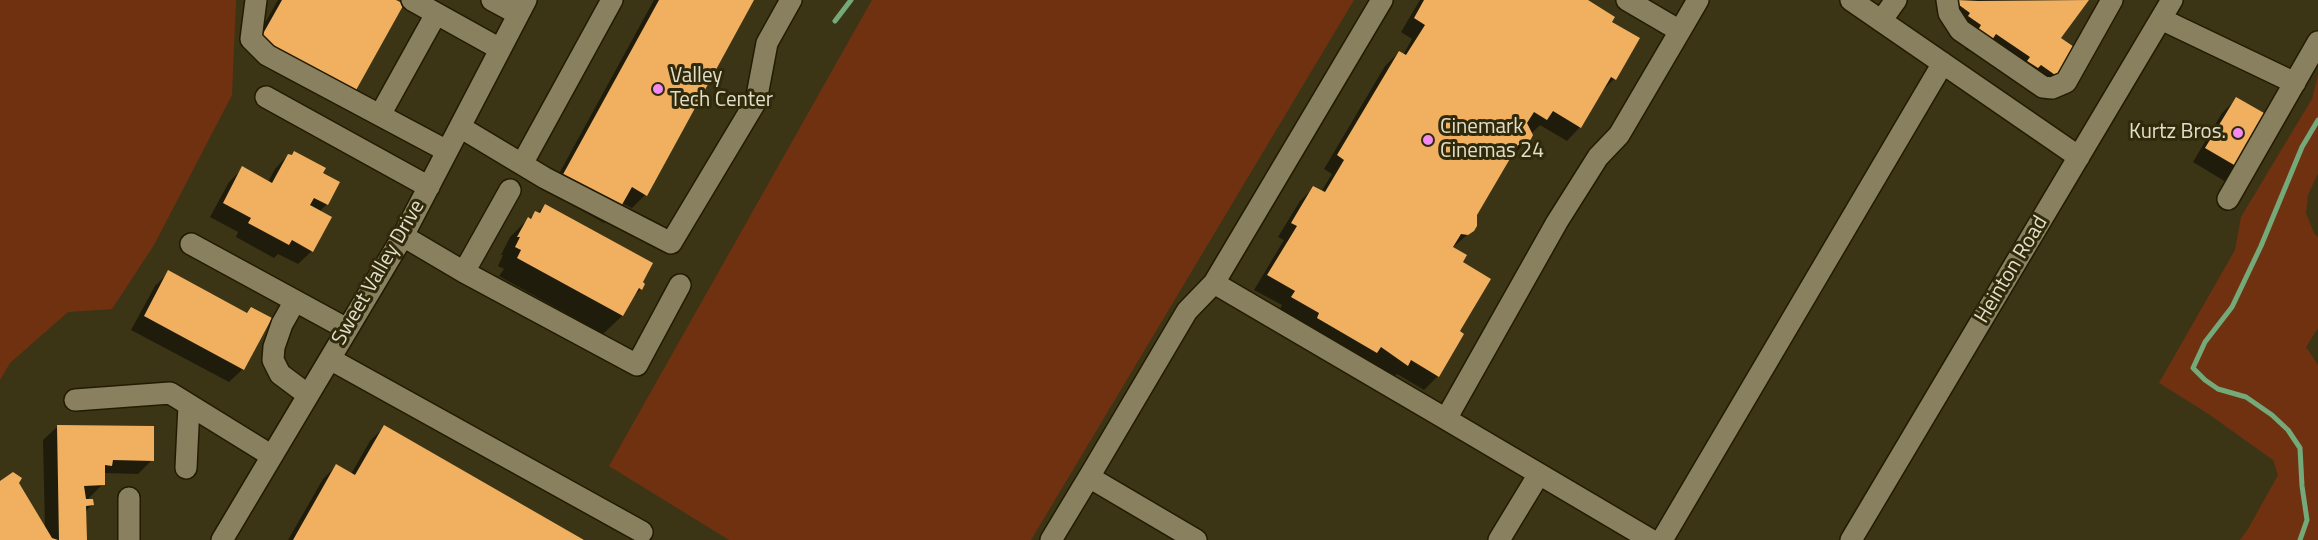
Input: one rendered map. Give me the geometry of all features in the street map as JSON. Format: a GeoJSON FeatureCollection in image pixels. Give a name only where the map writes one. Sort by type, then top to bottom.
{"type":"FeatureCollection","features":[{"type":"Feature","properties":{"kind":"street"},"geometry":{"type":"LineString","coordinates":[[256,0],[251,39],[267,55],[447,151]]}},
{"type":"Feature","properties":{"kind":"street"},"geometry":{"type":"LineString","coordinates":[[412,0],[500,49]]}},
{"type":"Feature","properties":{"kind":"street"},"geometry":{"type":"LineString","coordinates":[[492,0],[522,7]]}},
{"type":"Feature","properties":{"kind":"street"},"geometry":{"type":"LineString","coordinates":[[522,164],[612,0]]}},
{"type":"Feature","properties":{"kind":"street"},"geometry":{"type":"LineString","coordinates":[[460,127],[522,164],[671,243],[756,101],[767,43],[791,0]]}},
{"type":"Feature","properties":{"kind":"street"},"geometry":{"type":"LineString","coordinates":[[1051,540],[1187,311],[1214,283],[1382,0]]}},
{"type":"Feature","properties":{"kind":"street"},"geometry":{"type":"LineString","coordinates":[[1627,0],[1680,31]]}},
{"type":"Feature","properties":{"kind":"street"},"geometry":{"type":"LineString","coordinates":[[1446,419],[1557,222],[1598,158],[1619,135],[1698,0]]}},
{"type":"Feature","properties":{"kind":"street"},"geometry":{"type":"LineString","coordinates":[[1851,0],[2079,157]]}},
{"type":"Feature","properties":{"kind":"street"},"geometry":{"type":"LineString","coordinates":[[1881,21],[1896,0]]}},
{"type":"Feature","properties":{"kind":"street"},"geometry":{"type":"LineString","coordinates":[[1947,0],[1949,13],[1960,30],[2043,87],[2052,88],[2066,82],[2112,0]]}},
{"type":"Feature","properties":{"kind":"street","name":"Heinton Road"},"geometry":{"type":"LineString","coordinates":[[1851,540],[2172,0]]}},
{"type":"Feature","properties":{"kind":"street","name":"Sweet Valley Drive"},"geometry":{"type":"LineString","coordinates":[[222,540],[403,236],[522,7]]}},
{"type":"Feature","properties":{"kind":"street"},"geometry":{"type":"LineString","coordinates":[[380,115],[436,14]]}},
{"type":"Feature","properties":{"kind":"street"},"geometry":{"type":"LineString","coordinates":[[2161,19],[2295,83]]}},
{"type":"Feature","properties":{"kind":"street"},"geometry":{"type":"LineString","coordinates":[[2228,199],[2318,42]]}},
{"type":"Feature","properties":{"kind":"street"},"geometry":{"type":"LineString","coordinates":[[1662,540],[1943,63]]}},
{"type":"Feature","properties":{"kind":"street"},"geometry":{"type":"LineString","coordinates":[[266,97],[429,187]]}},
{"type":"Feature","properties":{"kind":"street"},"geometry":{"type":"LineString","coordinates":[[464,272],[510,190]]}},
{"type":"Feature","properties":{"kind":"street"},"geometry":{"type":"LineString","coordinates":[[403,236],[464,272],[637,365],[680,285]]}},
{"type":"Feature","properties":{"kind":"street"},"geometry":{"type":"LineString","coordinates":[[191,244],[347,330]]}},
{"type":"Feature","properties":{"kind":"street"},"geometry":{"type":"LineString","coordinates":[[1214,283],[1651,540]]}},
{"type":"Feature","properties":{"kind":"street"},"geometry":{"type":"LineString","coordinates":[[295,301],[282,324],[274,347],[273,360],[280,374],[308,395]]}},
{"type":"Feature","properties":{"kind":"street"},"geometry":{"type":"LineString","coordinates":[[330,359],[642,532]]}},
{"type":"Feature","properties":{"kind":"street"},"geometry":{"type":"LineString","coordinates":[[75,400],[170,393],[272,456]]}},
{"type":"Feature","properties":{"kind":"street"},"geometry":{"type":"LineString","coordinates":[[186,468],[189,405]]}},
{"type":"Feature","properties":{"kind":"street"},"geometry":{"type":"LineString","coordinates":[[1499,540],[1539,474]]}},
{"type":"Feature","properties":{"kind":"street"},"geometry":{"type":"LineString","coordinates":[[1089,477],[1196,540]]}},
{"type":"Feature","properties":{"kind":"street"},"geometry":{"type":"LineString","coordinates":[[129,498],[129,540]]}},
{"type":"Feature","properties":{"kind":"shaded area"},"geometry":{"type":"Polygon","coordinates":[[[0,0],[236,0],[232,95],[154,245],[112,309],[68,312],[10,363],[0,380],[0,0]]]}},
{"type":"Feature","properties":{"kind":"shaded area"},"geometry":{"type":"Polygon","coordinates":[[[872,0],[1354,0],[1031,540],[729,540],[609,466],[872,0]]]}},
{"type":"Feature","properties":{"kind":"shaded area"},"geometry":{"type":"Polygon","coordinates":[[[2318,75],[2318,173],[2308,195],[2306,213],[2318,237],[2318,328],[2306,347],[2318,365],[2318,540],[2240,540],[2278,475],[2273,460],[2210,415],[2159,383],[2235,250],[2241,217],[2312,99],[2318,75]]]}},
{"type":"Feature","properties":{"kind":"building"},"geometry":{"type":"Polygon","coordinates":[[[282,0],[396,0],[404,4],[355,92],[260,39],[282,0]]]}},
{"type":"Feature","properties":{"kind":"building","name":"Valley Tech Center"},"geometry":{"type":"Polygon","coordinates":[[[659,0],[754,0],[647,196],[632,187],[619,210],[561,178],[659,0]]]}},
{"type":"Feature","properties":{"kind":"building"},"geometry":{"type":"Polygon","coordinates":[[[1424,0],[1588,0],[1615,17],[1612,22],[1640,38],[1616,80],[1611,77],[1581,128],[1553,111],[1547,120],[1534,112],[1527,123],[1533,135],[1531,139],[1528,143],[1518,145],[1477,215],[1477,226],[1474,231],[1468,235],[1461,234],[1453,247],[1467,255],[1463,262],[1491,279],[1460,331],[1464,334],[1439,377],[1411,360],[1408,366],[1381,347],[1377,353],[1317,318],[1319,313],[1291,297],[1295,291],[1267,275],[1297,226],[1291,223],[1313,186],[1325,192],[1344,160],[1337,155],[1399,51],[1406,55],[1425,25],[1414,18],[1424,0]]]}},
{"type":"Feature","properties":{"kind":"building"},"geometry":{"type":"Polygon","coordinates":[[[1957,0],[2089,0],[2061,38],[2077,49],[2058,77],[2041,65],[2038,68],[2027,61],[2030,57],[1996,34],[1992,40],[1978,30],[1981,25],[1968,16],[1970,13],[1955,2],[1957,0]]]}},
{"type":"Feature","properties":{"kind":"building","name":"Kurtz Bros."},"geometry":{"type":"Polygon","coordinates":[[[2236,97],[2271,117],[2241,169],[2205,148],[2236,97]]]}},
{"type":"Feature","properties":{"kind":"building"},"geometry":{"type":"Polygon","coordinates":[[[294,151],[326,168],[323,173],[340,182],[328,205],[314,198],[310,205],[332,217],[313,252],[292,240],[289,245],[248,223],[251,218],[223,203],[242,166],[272,183],[288,154],[292,155],[294,151]]]}},
{"type":"Feature","properties":{"kind":"building"},"geometry":{"type":"Polygon","coordinates":[[[545,204],[653,263],[643,282],[645,284],[642,290],[639,288],[623,316],[517,258],[521,250],[515,247],[520,237],[517,237],[528,217],[531,219],[535,211],[540,213],[545,204]]]}},
{"type":"Feature","properties":{"kind":"building"},"geometry":{"type":"Polygon","coordinates":[[[168,270],[247,313],[251,307],[272,318],[244,370],[144,316],[168,270]]]}},
{"type":"Feature","properties":{"kind":"building"},"geometry":{"type":"Polygon","coordinates":[[[57,425],[154,426],[154,461],[113,460],[112,466],[105,465],[105,485],[84,486],[86,499],[93,499],[94,505],[86,506],[87,540],[59,540],[57,425]]]}},
{"type":"Feature","properties":{"kind":"building"},"geometry":{"type":"Polygon","coordinates":[[[384,425],[584,540],[293,540],[336,464],[355,475],[384,425]]]}},
{"type":"Feature","properties":{"kind":"building"},"geometry":{"type":"Polygon","coordinates":[[[13,472],[22,478],[19,483],[52,538],[58,540],[0,540],[0,481],[13,472]]]}},
{"type":"Feature","properties":{"kind":"waterway"},"geometry":{"type":"LineString","coordinates":[[835,21],[851,0]]}},
{"type":"Feature","properties":{"kind":"waterway"},"geometry":{"type":"LineString","coordinates":[[2300,540],[2307,520],[2300,448],[2288,430],[2272,415],[2246,397],[2218,389],[2193,368],[2205,342],[2232,307],[2261,246],[2302,147],[2318,120]]}},
{"type":"Feature","properties":{"kind":"place","name":"Valley Tech Center"},"geometry":{"type":"Point","coordinates":[658,89]}},
{"type":"Feature","properties":{"kind":"place","name":"Kurtz Bros."},"geometry":{"type":"Point","coordinates":[2238,133]}},
{"type":"Feature","properties":{"kind":"place","name":"Cinemark Cinemas 24"},"geometry":{"type":"Point","coordinates":[1428,140]}}]}
